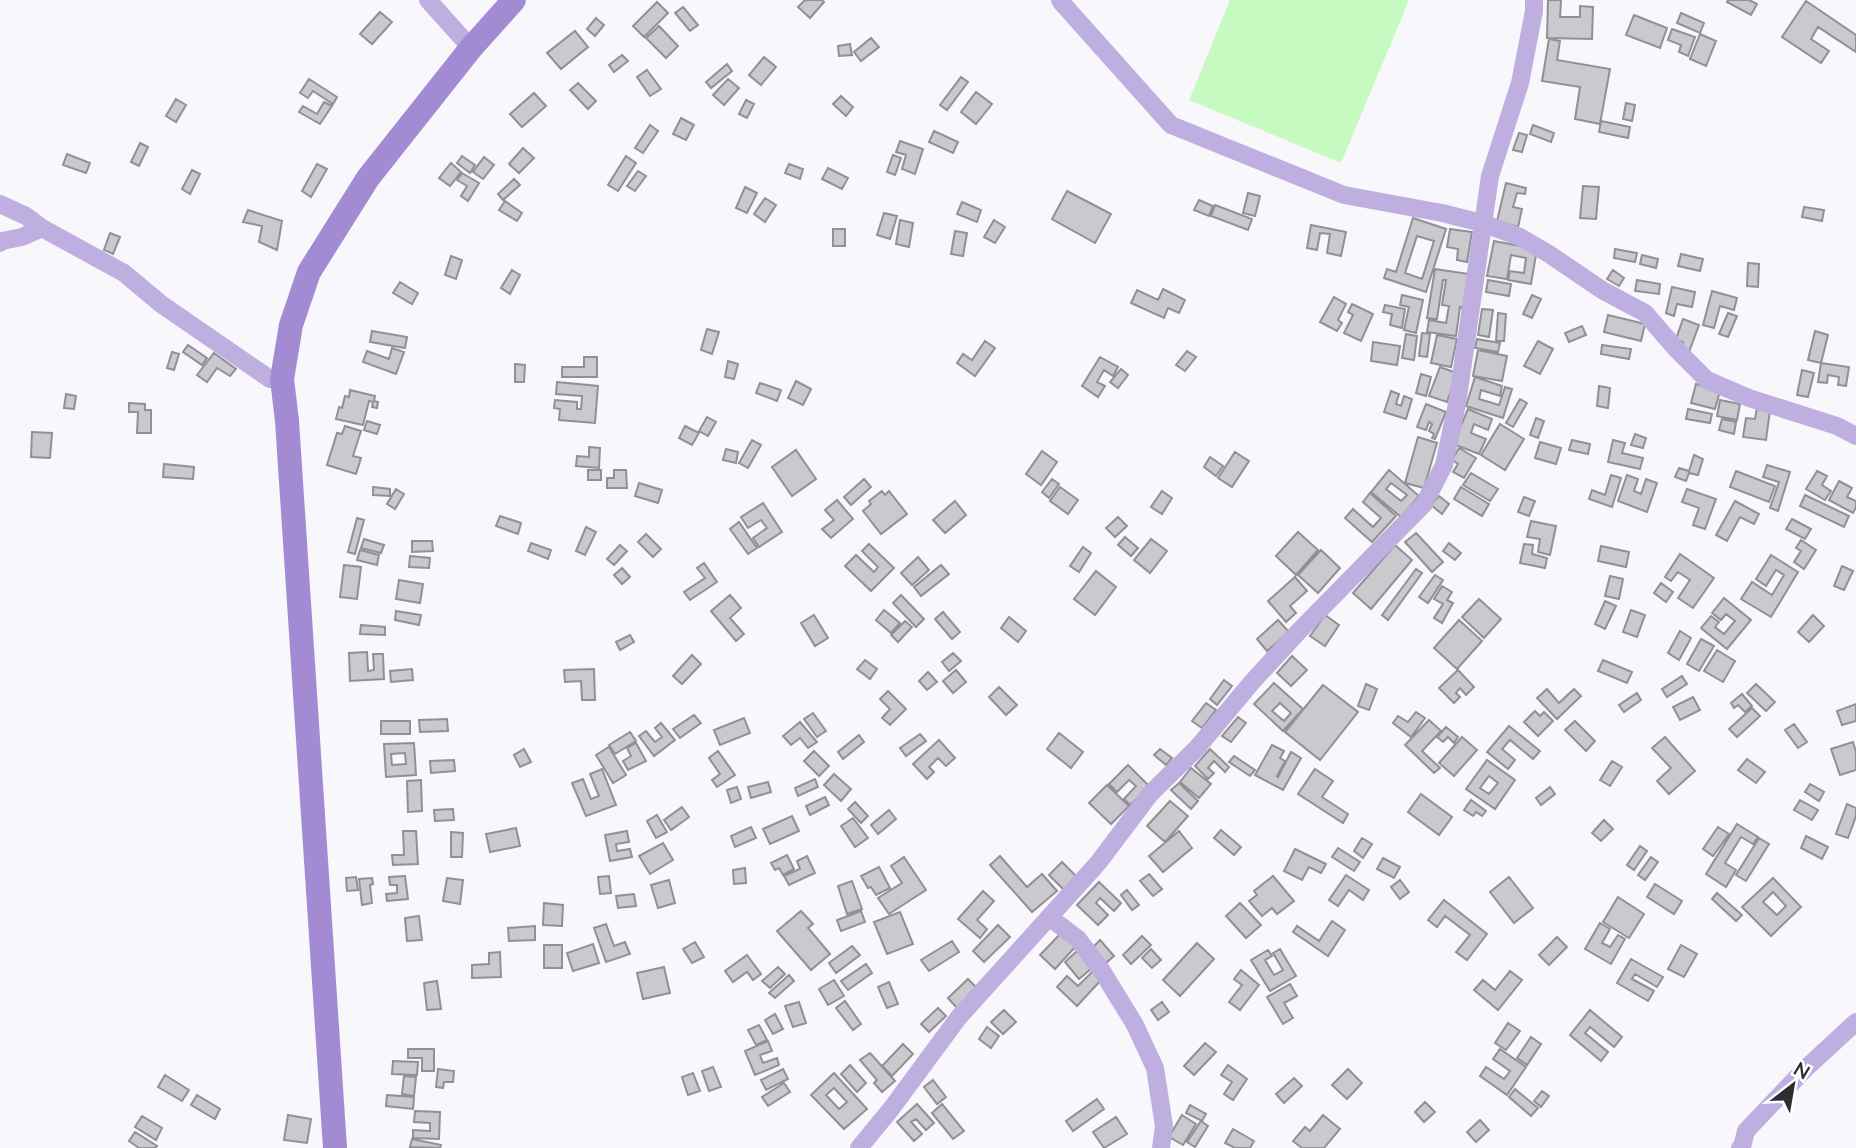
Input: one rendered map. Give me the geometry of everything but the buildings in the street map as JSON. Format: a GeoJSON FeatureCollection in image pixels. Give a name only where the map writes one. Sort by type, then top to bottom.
{"type":"FeatureCollection","features":[{"type":"Feature","properties":{"kind":"street"},"geometry":{"type":"LineString","coordinates":[[428,0],[471,48]]}},
{"type":"Feature","properties":{"kind":"street"},"geometry":{"type":"LineString","coordinates":[[335,1148],[288,435],[282,379],[291,325],[309,272],[368,178],[471,48],[514,0]]}},
{"type":"Feature","properties":{"kind":"street"},"geometry":{"type":"LineString","coordinates":[[1060,0],[1171,125],[1344,195],[1442,213],[1482,223],[1520,237],[1602,290],[1645,313],[1707,380],[1749,398],[1837,426],[1856,436]]}},
{"type":"Feature","properties":{"kind":"street"},"geometry":{"type":"LineString","coordinates":[[859,1148],[959,1017],[1098,863],[1150,794],[1197,748],[1301,629],[1424,504],[1444,465],[1457,404],[1490,176],[1520,83],[1534,0]]}},
{"type":"Feature","properties":{"kind":"street"},"geometry":{"type":"LineString","coordinates":[[0,204],[26,216],[42,228],[124,273],[161,304],[270,379],[282,379]]}},
{"type":"Feature","properties":{"kind":"street"},"geometry":{"type":"LineString","coordinates":[[0,243],[42,228]]}},
{"type":"Feature","properties":{"kind":"street"},"geometry":{"type":"LineString","coordinates":[[1049,917],[1078,939],[1102,971],[1135,1025],[1155,1068],[1164,1126],[1161,1148]]}},
{"type":"Feature","properties":{"kind":"street"},"geometry":{"type":"LineString","coordinates":[[1740,1148],[1746,1131],[1804,1070],[1856,1022]]}},
{"type":"Feature","properties":{"kind":"green space"},"geometry":{"type":"Polygon","coordinates":[[[1230,0],[1409,0],[1341,163],[1189,100],[1230,0]]]}}]}
